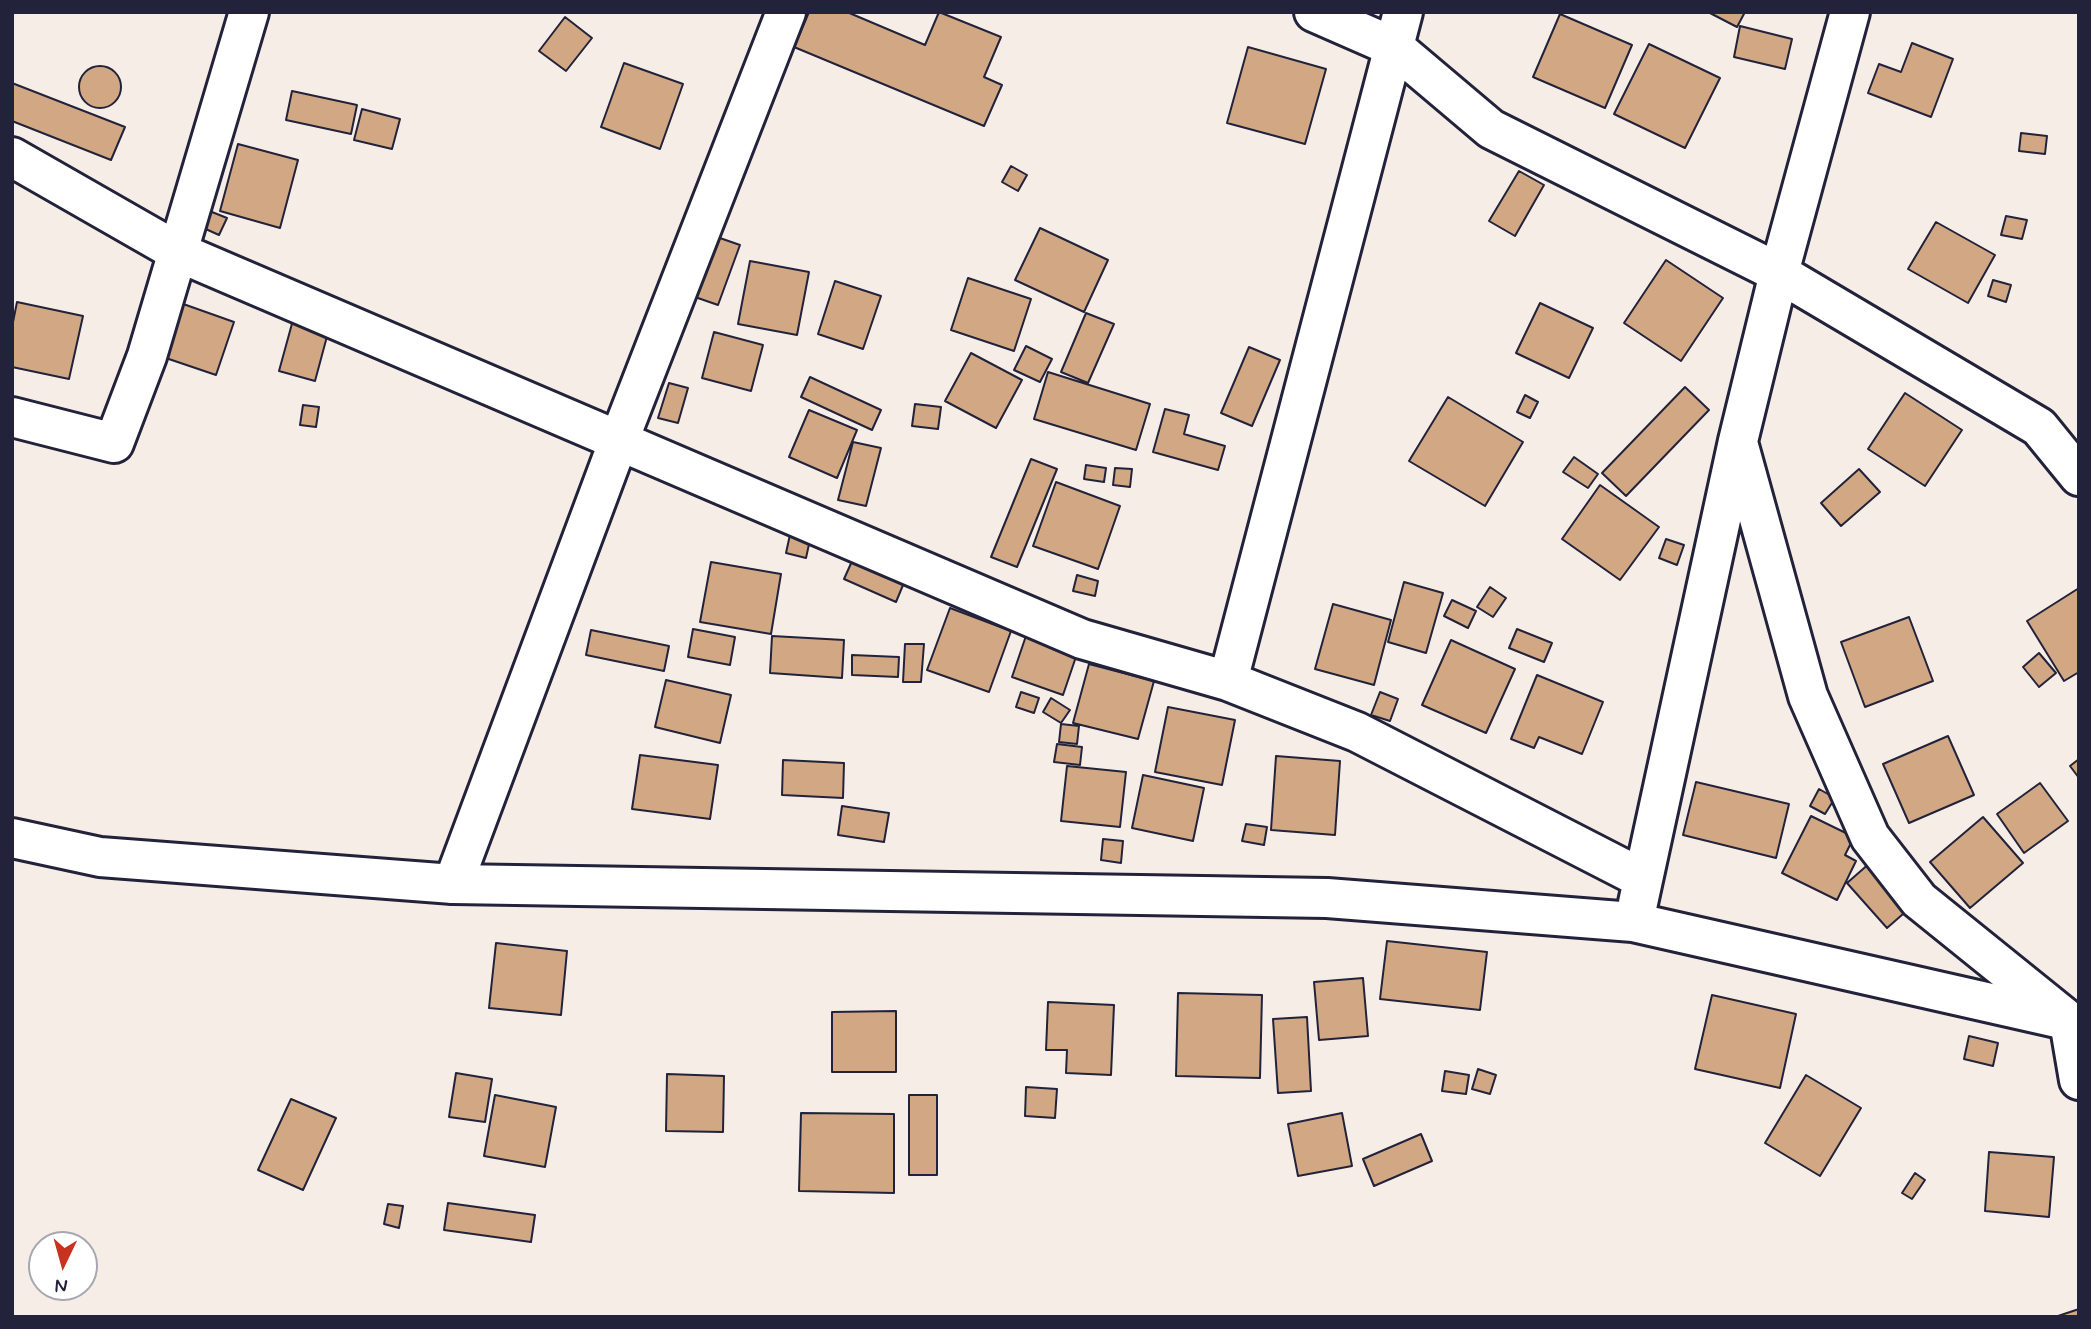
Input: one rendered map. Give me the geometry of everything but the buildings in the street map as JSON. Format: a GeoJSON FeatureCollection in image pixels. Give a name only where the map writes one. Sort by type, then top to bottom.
{"type":"FeatureCollection","features":[{"type":"Feature","properties":{"kind":"street"},"geometry":{"type":"LineString","coordinates":[[12,417],[114,443],[147,356],[249,12]]}},
{"type":"Feature","properties":{"kind":"street"},"geometry":{"type":"LineString","coordinates":[[453,884],[619,440],[786,12]]}},
{"type":"Feature","properties":{"kind":"street"},"geometry":{"type":"LineString","coordinates":[[1314,12],[1399,30],[1491,129],[1779,273],[2039,427],[2079,476]]}},
{"type":"Feature","properties":{"kind":"street"},"geometry":{"type":"LineString","coordinates":[[1633,922],[1738,441],[1779,273],[1850,12]]}},
{"type":"Feature","properties":{"kind":"street"},"geometry":{"type":"LineString","coordinates":[[1228,681],[1399,30]]}},
{"type":"Feature","properties":{"kind":"street"},"geometry":{"type":"LineString","coordinates":[[12,157],[178,252],[1083,639],[1228,681],[1357,732],[1643,879]]}},
{"type":"Feature","properties":{"kind":"street"},"geometry":{"type":"LineString","coordinates":[[1738,441],[1808,696],[1870,837],[1919,900],[2076,1018]]}},
{"type":"Feature","properties":{"kind":"street"},"geometry":{"type":"LineString","coordinates":[[12,838],[100,858],[453,884],[1327,898],[1633,922],[2076,1018]]}},
{"type":"Feature","properties":{"kind":"street"},"geometry":{"type":"LineString","coordinates":[[2076,1018],[2079,1080]]}}]}
